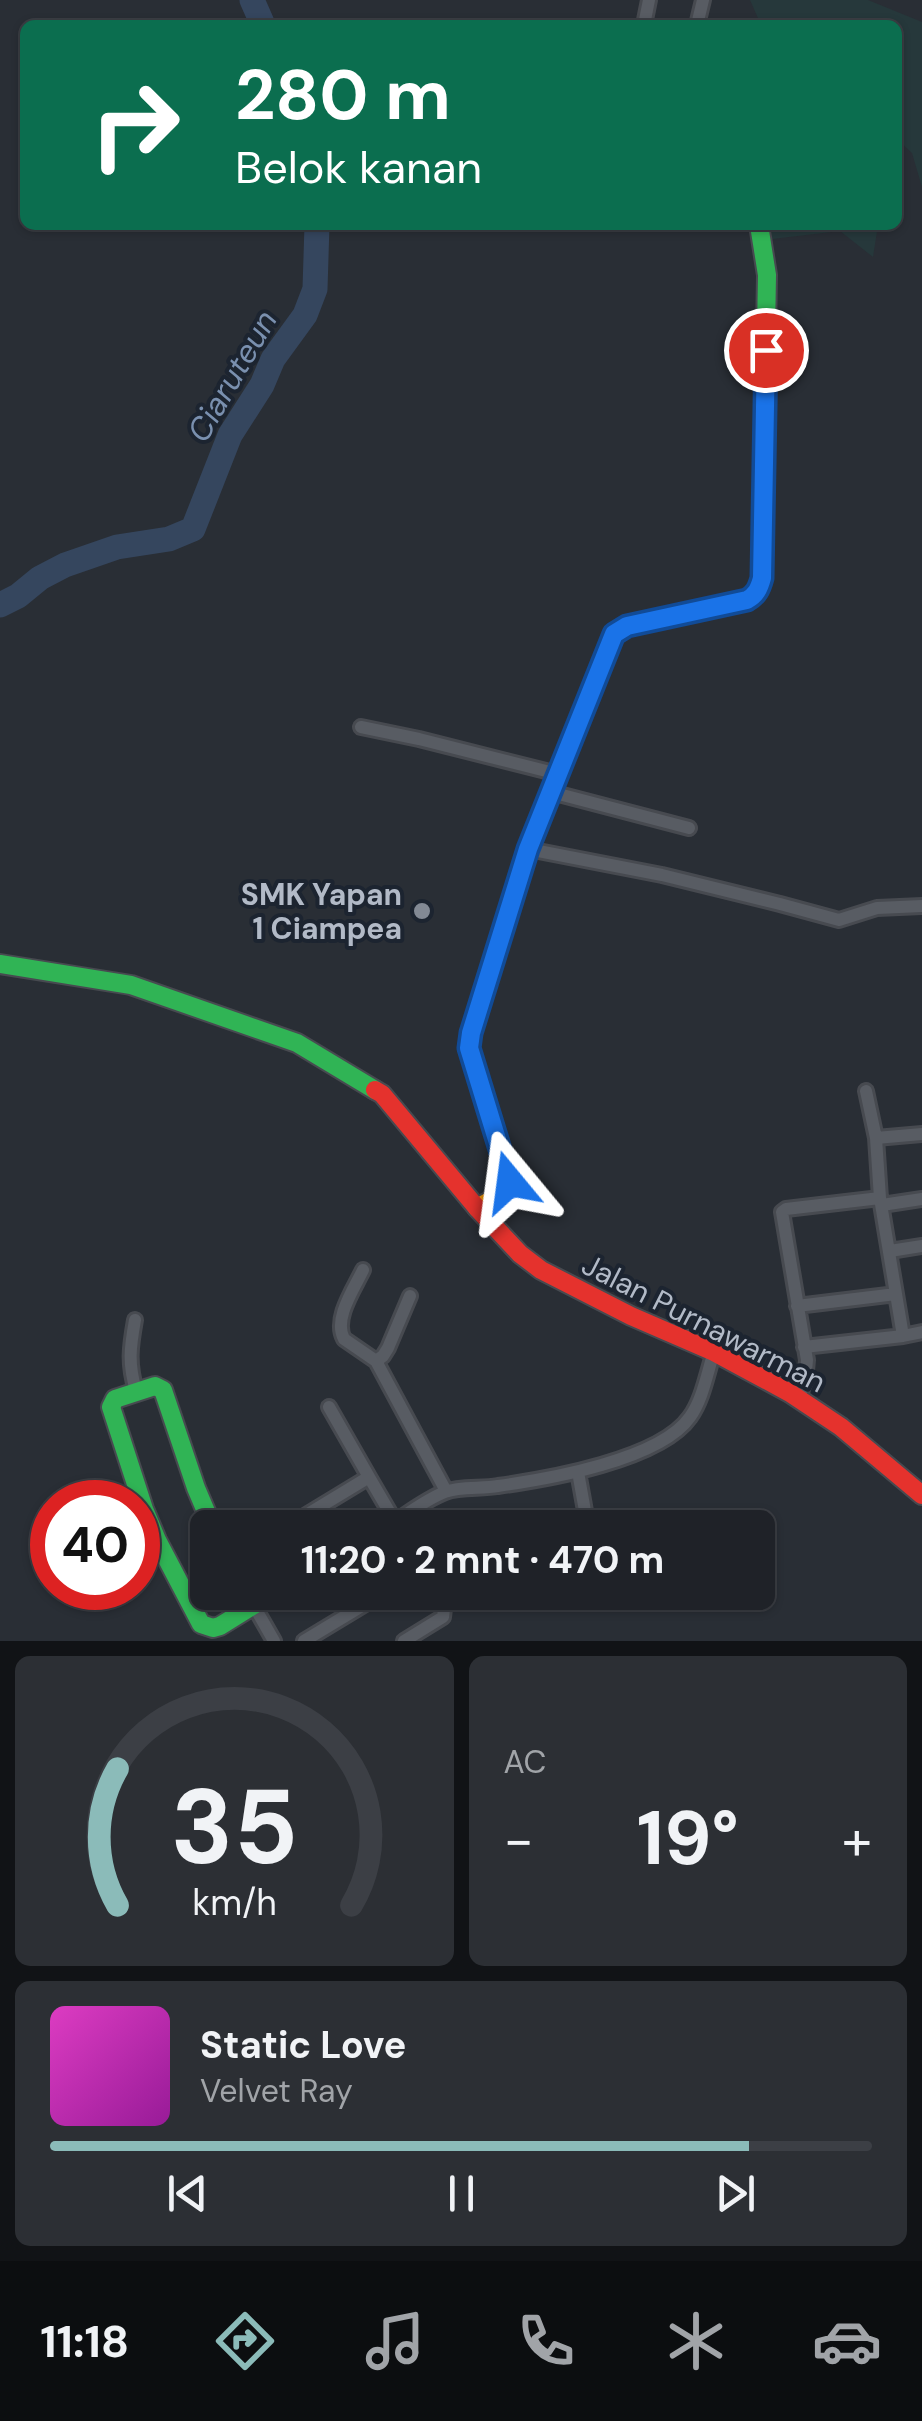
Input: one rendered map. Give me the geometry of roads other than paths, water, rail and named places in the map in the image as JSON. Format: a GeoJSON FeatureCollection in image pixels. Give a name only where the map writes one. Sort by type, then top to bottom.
{"type":"FeatureCollection","features":[{"type":"Feature","properties":{"kind":"street"},"geometry":{"type":"LineString","coordinates":[[477,1208],[504,1193],[510,1182],[469,1048],[471,1033],[528,849],[614,634],[620,629],[747,600],[760,587],[768,275],[760,230]]}},
{"type":"Feature","properties":{"kind":"street"},"geometry":{"type":"LineString","coordinates":[[361,727],[419,739],[689,828]]}},
{"type":"Feature","properties":{"kind":"street"},"geometry":{"type":"LineString","coordinates":[[528,849],[662,875],[830,919],[846,919],[877,908],[922,906]]}},
{"type":"Feature","properties":{"kind":"street","name":"Jalan Purnawarman"},"geometry":{"type":"LineString","coordinates":[[0,964],[131,985],[297,1043],[382,1094],[477,1208],[520,1254],[541,1270],[631,1316],[714,1352],[790,1393],[841,1427],[922,1494]]}},
{"type":"Feature","properties":{"kind":"street"},"geometry":{"type":"LineString","coordinates":[[866,1091],[903,1336]]}},
{"type":"Feature","properties":{"kind":"street"},"geometry":{"type":"LineString","coordinates":[[876,1138],[922,1134]]}},
{"type":"Feature","properties":{"kind":"street"},"geometry":{"type":"LineString","coordinates":[[790,1393],[801,1392],[806,1360],[782,1212],[814,1204],[922,1199]]}},
{"type":"Feature","properties":{"kind":"street"},"geometry":{"type":"LineString","coordinates":[[890,1252],[922,1246]]}},
{"type":"Feature","properties":{"kind":"street"},"geometry":{"type":"LineString","coordinates":[[363,1270],[341,1320],[340,1334],[376,1361],[446,1491]]}},
{"type":"Feature","properties":{"kind":"street"},"geometry":{"type":"LineString","coordinates":[[797,1306],[896,1294]]}},
{"type":"Feature","properties":{"kind":"street"},"geometry":{"type":"LineString","coordinates":[[376,1361],[388,1348],[410,1296]]}},
{"type":"Feature","properties":{"kind":"street"},"geometry":{"type":"LineString","coordinates":[[135,1320],[129,1368],[136,1390]]}},
{"type":"Feature","properties":{"kind":"street"},"geometry":{"type":"LineString","coordinates":[[804,1347],[922,1332]]}},
{"type":"Feature","properties":{"kind":"street"},"geometry":{"type":"LineString","coordinates":[[416,1510],[446,1491],[578,1472],[637,1452],[675,1433],[697,1406],[714,1352]]}},
{"type":"Feature","properties":{"kind":"street"},"geometry":{"type":"LineString","coordinates":[[190,1604],[144,1510],[111,1407],[114,1399],[155,1386],[162,1390],[205,1510]]}},
{"type":"Feature","properties":{"kind":"street"},"geometry":{"type":"LineString","coordinates":[[329,1408],[386,1510]]}},
{"type":"Feature","properties":{"kind":"street"},"geometry":{"type":"LineString","coordinates":[[578,1472],[586,1510]]}},
{"type":"Feature","properties":{"kind":"street"},"geometry":{"type":"LineString","coordinates":[[315,1510],[369,1477]]}},
{"type":"Feature","properties":{"kind":"street"},"geometry":{"type":"LineString","coordinates":[[193,1610],[206,1627],[220,1626],[238,1610]]}},
{"type":"Feature","properties":{"kind":"street"},"geometry":{"type":"LineString","coordinates":[[256,1610],[274,1641]]}},
{"type":"Feature","properties":{"kind":"street"},"geometry":{"type":"LineString","coordinates":[[304,1641],[355,1610]]}},
{"type":"Feature","properties":{"kind":"street"},"geometry":{"type":"LineString","coordinates":[[404,1641],[443,1617],[444,1610]]}},
{"type":"Feature","properties":{"kind":"waterway","name":"Ciaruteun"},"geometry":{"type":"LineString","coordinates":[[252,0],[261,20]]}},
{"type":"Feature","properties":{"kind":"waterway","name":"Ciaruteun"},"geometry":{"type":"LineString","coordinates":[[0,605],[65,565],[117,547],[169,539],[193,529],[230,435],[262,385],[273,359],[305,315],[315,289],[317,230]]}},
{"type":"Feature","properties":{"kind":"place","name":"SMK Yapan 1 Ciampea"},"geometry":{"type":"Point","coordinates":[422,911]}}]}
